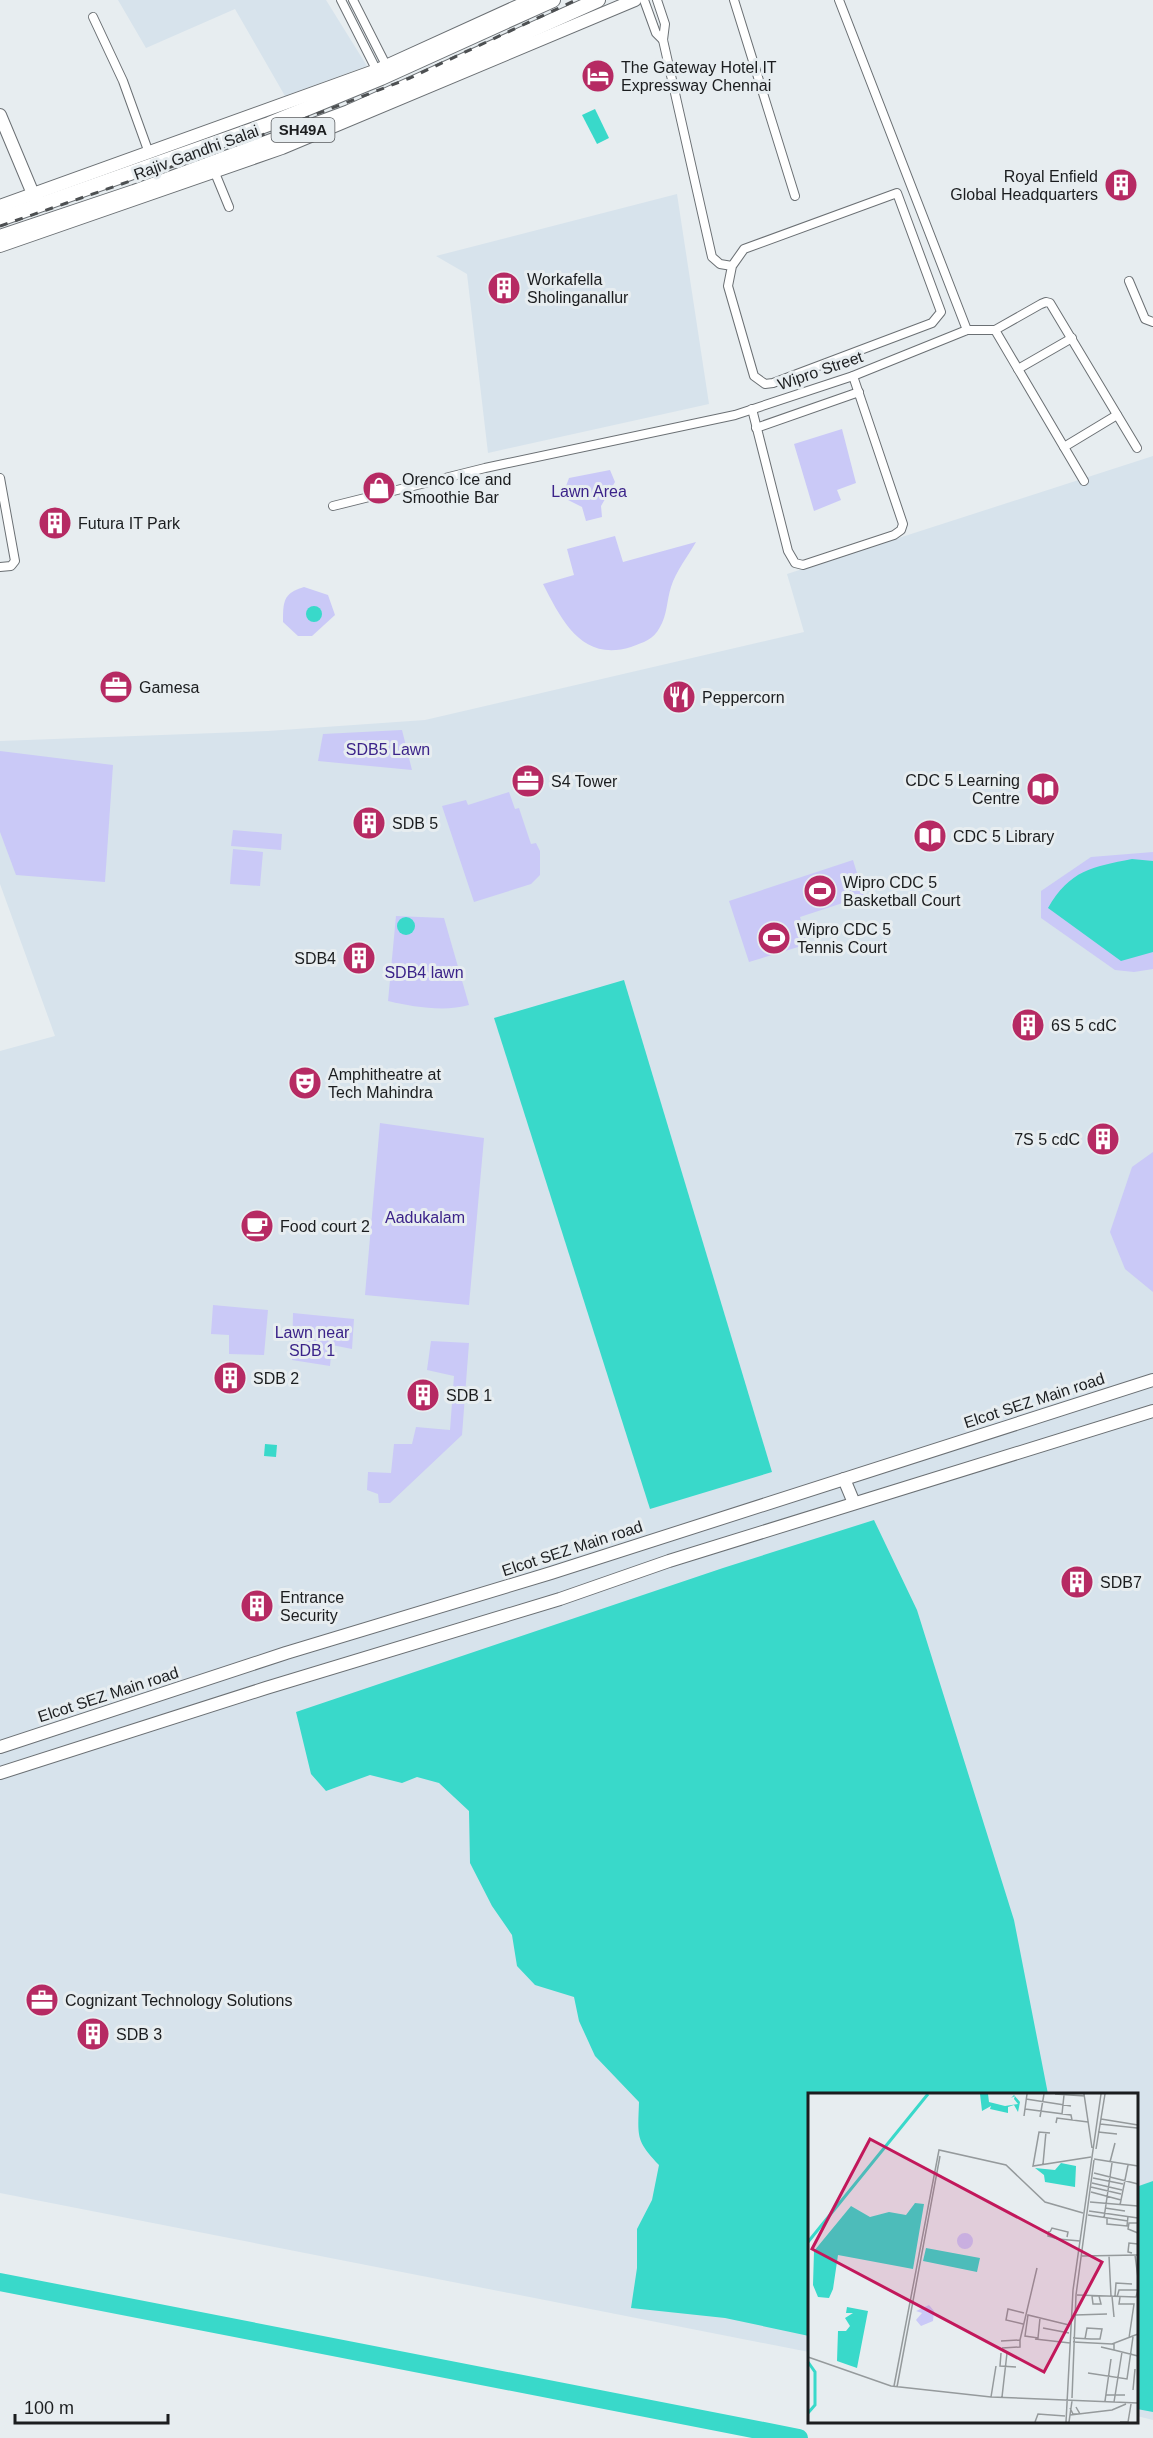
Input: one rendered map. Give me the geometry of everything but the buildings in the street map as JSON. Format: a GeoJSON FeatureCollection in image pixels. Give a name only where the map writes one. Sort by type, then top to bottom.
{"type":"FeatureCollection","features":[{"type":"Feature","properties":{"kind":"main road","name":"Rajiv Gandhi Salai"},"geometry":{"type":"LineString","coordinates":[[0,237],[214,168],[403,90],[598,0]]}},
{"type":"Feature","properties":{"kind":"main road","name":"Rajiv Gandhi Salai"},"geometry":{"type":"LineString","coordinates":[[0,219],[36,200],[269,124],[385,71],[550,1]]}},
{"type":"Feature","properties":{"kind":"main road"},"geometry":{"type":"LineString","coordinates":[[550,1],[543,13],[554,20]]}},
{"type":"Feature","properties":{"kind":"main road"},"geometry":{"type":"LineString","coordinates":[[514,18],[522,22],[525,27],[522,35]]}},
{"type":"Feature","properties":{"kind":"main road"},"geometry":{"type":"LineString","coordinates":[[385,71],[403,90]]}},
{"type":"Feature","properties":{"kind":"main road"},"geometry":{"type":"LineString","coordinates":[[206,146],[214,168]]}},
{"type":"Feature","properties":{"kind":"street"},"geometry":{"type":"LineString","coordinates":[[341,0],[385,71]]}},
{"type":"Feature","properties":{"kind":"street"},"geometry":{"type":"LineString","coordinates":[[353,0],[385,71]]}},
{"type":"Feature","properties":{"kind":"street"},"geometry":{"type":"LineString","coordinates":[[0,206],[36,200],[149,153],[385,71],[470,21],[531,0]]}},
{"type":"Feature","properties":{"kind":"street"},"geometry":{"type":"LineString","coordinates":[[0,246],[214,168],[323,132],[635,0]]}},
{"type":"Feature","properties":{"kind":"street"},"geometry":{"type":"LineString","coordinates":[[644,0],[656,33],[663,40]]}},
{"type":"Feature","properties":{"kind":"street"},"geometry":{"type":"LineString","coordinates":[[657,0],[665,24],[663,40],[712,256],[720,264],[732,266]]}},
{"type":"Feature","properties":{"kind":"street"},"geometry":{"type":"LineString","coordinates":[[734,0],[795,196]]}},
{"type":"Feature","properties":{"kind":"street"},"geometry":{"type":"LineString","coordinates":[[839,0],[967,330],[995,330],[1046,302],[1050,303],[1137,448]]}},
{"type":"Feature","properties":{"kind":"street"},"geometry":{"type":"LineString","coordinates":[[93,17],[123,81],[149,153]]}},
{"type":"Feature","properties":{"kind":"street"},"geometry":{"type":"LineString","coordinates":[[0,115],[36,200]]}},
{"type":"Feature","properties":{"kind":"street"},"geometry":{"type":"LineString","coordinates":[[214,168],[229,207]]}},
{"type":"Feature","properties":{"kind":"street"},"geometry":{"type":"LineString","coordinates":[[897,193],[941,312],[932,323],[773,383],[765,384],[754,376],[728,286],[732,266],[744,249],[912,187]]}},
{"type":"Feature","properties":{"kind":"street"},"geometry":{"type":"LineString","coordinates":[[1129,281],[1145,319],[1153,322]]}},
{"type":"Feature","properties":{"kind":"street","name":"Wipro Street"},"geometry":{"type":"LineString","coordinates":[[333,506],[485,468],[724,417],[853,376],[967,330]]}},
{"type":"Feature","properties":{"kind":"street"},"geometry":{"type":"LineString","coordinates":[[995,330],[1084,481]]}},
{"type":"Feature","properties":{"kind":"street"},"geometry":{"type":"LineString","coordinates":[[1018,369],[1072,338]]}},
{"type":"Feature","properties":{"kind":"street"},"geometry":{"type":"LineString","coordinates":[[752,409],[788,551],[795,563],[803,565],[894,535],[902,530],[903,524],[853,376]]}},
{"type":"Feature","properties":{"kind":"street"},"geometry":{"type":"LineString","coordinates":[[756,428],[859,392]]}},
{"type":"Feature","properties":{"kind":"street"},"geometry":{"type":"LineString","coordinates":[[1064,447],[1117,415]]}},
{"type":"Feature","properties":{"kind":"street"},"geometry":{"type":"LineString","coordinates":[[0,478],[15,561],[11,566],[0,567]]}},
{"type":"Feature","properties":{"kind":"street","name":"Elcot SEZ Main road"},"geometry":{"type":"LineString","coordinates":[[0,1747],[286,1653],[551,1573],[1153,1380]]}},
{"type":"Feature","properties":{"kind":"street"},"geometry":{"type":"LineString","coordinates":[[0,1773],[266,1688],[560,1599],[669,1561],[1153,1411]]}},
{"type":"Feature","properties":{"kind":"street"},"geometry":{"type":"LineString","coordinates":[[844,1479],[854,1503]]}},
{"type":"Feature","properties":{"kind":"shaded area"},"geometry":{"type":"Polygon","coordinates":[[[118,0],[326,0],[367,66],[285,96],[235,9],[146,48],[118,0]]]}},
{"type":"Feature","properties":{"kind":"shaded area"},"geometry":{"type":"Polygon","coordinates":[[[595,109],[609,138],[597,144],[582,115],[595,109]]]}},
{"type":"Feature","properties":{"kind":"shaded area"},"geometry":{"type":"Polygon","coordinates":[[[677,194],[709,404],[488,453],[467,274],[436,256],[677,194]]]}},
{"type":"Feature","properties":{"kind":"shaded area"},"geometry":{"type":"Polygon","coordinates":[[[1153,456],[1153,2420],[1138,2416],[1138,2093],[808,2093],[808,2352],[0,2193],[0,1051],[55,1036],[0,884],[0,741],[268,731],[425,720],[804,632],[787,574],[1153,456]]]}},
{"type":"Feature","properties":{"kind":"shaded area"},"geometry":{"type":"Polygon","coordinates":[[[314,606],[322,614],[314,622],[306,614],[314,606]]]}},
{"type":"Feature","properties":{"kind":"shaded area"},"geometry":{"type":"Polygon","coordinates":[[[1132,859],[1153,861],[1153,952],[1121,961],[1048,908],[1065,885],[1083,872],[1132,859]]]}},
{"type":"Feature","properties":{"kind":"shaded area"},"geometry":{"type":"Polygon","coordinates":[[[406,917],[412,920],[415,926],[412,932],[406,935],[400,932],[397,926],[400,920],[406,917]]]}},
{"type":"Feature","properties":{"kind":"shaded area"},"geometry":{"type":"Polygon","coordinates":[[[624,980],[772,1472],[650,1509],[494,1018],[624,980]]]}},
{"type":"Feature","properties":{"kind":"shaded area"},"geometry":{"type":"Polygon","coordinates":[[[265,1444],[277,1445],[276,1457],[264,1456],[265,1444]]]}},
{"type":"Feature","properties":{"kind":"shaded area"},"geometry":{"type":"Polygon","coordinates":[[[874,1520],[917,1610],[1014,1920],[1048,2093],[808,2093],[808,2336],[725,2318],[631,2308],[637,2268],[637,2229],[652,2200],[659,2165],[640,2137],[639,2102],[595,2056],[579,2021],[574,1997],[535,1985],[517,1966],[512,1935],[492,1906],[470,1863],[469,1811],[439,1783],[417,1777],[402,1783],[370,1775],[326,1791],[311,1774],[296,1712],[723,1568],[874,1520]]]}},
{"type":"Feature","properties":{"kind":"shaded area"},"geometry":{"type":"Polygon","coordinates":[[[1153,2181],[1153,2412],[1138,2409],[1138,2186],[1153,2181]]]}},
{"type":"Feature","properties":{"kind":"green space"},"geometry":{"type":"Polygon","coordinates":[[[842,429],[856,483],[837,490],[841,500],[814,511],[794,444],[842,429]]]}},
{"type":"Feature","properties":{"kind":"green space","name":"Lawn Area"},"geometry":{"type":"Polygon","coordinates":[[[610,470],[615,482],[601,506],[602,517],[586,521],[582,507],[562,497],[569,478],[610,470]]]}},
{"type":"Feature","properties":{"kind":"green space"},"geometry":{"type":"Polygon","coordinates":[[[615,536],[623,562],[696,542],[673,581],[664,618],[651,638],[631,647],[614,650],[599,649],[576,635],[566,624],[543,584],[574,575],[567,549],[615,536]]]}},
{"type":"Feature","properties":{"kind":"green space"},"geometry":{"type":"Polygon","coordinates":[[[304,587],[328,595],[335,615],[312,636],[298,636],[283,622],[283,609],[288,595],[304,587]]]}},
{"type":"Feature","properties":{"kind":"green space","name":"SDB5 Lawn"},"geometry":{"type":"Polygon","coordinates":[[[402,730],[412,770],[318,761],[323,734],[402,730]]]}},
{"type":"Feature","properties":{"kind":"green space"},"geometry":{"type":"Polygon","coordinates":[[[0,751],[113,765],[105,882],[16,875],[0,832],[0,751]]]}},
{"type":"Feature","properties":{"kind":"green space"},"geometry":{"type":"Polygon","coordinates":[[[509,792],[515,809],[519,808],[531,844],[536,843],[540,851],[540,875],[531,884],[474,902],[442,806],[466,800],[468,805],[509,792]]]}},
{"type":"Feature","properties":{"kind":"green space"},"geometry":{"type":"Polygon","coordinates":[[[233,830],[282,834],[281,850],[231,846],[233,830]]]}},
{"type":"Feature","properties":{"kind":"green space"},"geometry":{"type":"Polygon","coordinates":[[[233,849],[263,852],[260,886],[230,884],[233,849]]]}},
{"type":"Feature","properties":{"kind":"green space"},"geometry":{"type":"Polygon","coordinates":[[[1153,852],[1153,969],[1134,972],[1115,970],[1041,918],[1041,891],[1091,857],[1153,852]]]}},
{"type":"Feature","properties":{"kind":"green space"},"geometry":{"type":"Polygon","coordinates":[[[853,860],[864,896],[800,917],[808,944],[749,962],[729,901],[853,860]]]}},
{"type":"Feature","properties":{"kind":"green space","name":"SDB4 lawn"},"geometry":{"type":"Polygon","coordinates":[[[396,916],[444,918],[469,1005],[429,1008],[388,1001],[396,916]]]}},
{"type":"Feature","properties":{"kind":"green space","name":"Aadukalam"},"geometry":{"type":"Polygon","coordinates":[[[380,1123],[484,1138],[469,1305],[365,1295],[380,1123]]]}},
{"type":"Feature","properties":{"kind":"green space"},"geometry":{"type":"Polygon","coordinates":[[[1153,1152],[1153,1292],[1125,1269],[1110,1232],[1132,1167],[1153,1152]]]}},
{"type":"Feature","properties":{"kind":"green space"},"geometry":{"type":"Polygon","coordinates":[[[213,1305],[268,1310],[264,1355],[229,1354],[229,1335],[211,1334],[213,1305]]]}},
{"type":"Feature","properties":{"kind":"green space","name":"Lawn near SDB 1"},"geometry":{"type":"Polygon","coordinates":[[[293,1313],[354,1319],[352,1349],[332,1345],[330,1366],[292,1360],[293,1313]]]}},
{"type":"Feature","properties":{"kind":"green space"},"geometry":{"type":"Polygon","coordinates":[[[431,1341],[469,1343],[462,1435],[390,1503],[379,1503],[378,1494],[367,1490],[368,1472],[391,1473],[394,1444],[412,1444],[416,1427],[450,1430],[454,1376],[427,1370],[431,1341]]]}},
{"type":"Feature","properties":{"kind":"waterway"},"geometry":{"type":"LineString","coordinates":[[0,2282],[799,2438]]}},
{"type":"Feature","properties":{"kind":"railway"},"geometry":{"type":"LineString","coordinates":[[0,226],[249,140],[410,78],[576,0]]}},
{"type":"Feature","properties":{"kind":"place","name":"The Gateway Hotel IT Expressway Chennai"},"geometry":{"type":"Point","coordinates":[598,76]}},
{"type":"Feature","properties":{"kind":"place","name":"Royal Enfield Global Headquarters"},"geometry":{"type":"Point","coordinates":[1121,185]}},
{"type":"Feature","properties":{"kind":"place","name":"Workafella Sholinganallur"},"geometry":{"type":"Point","coordinates":[504,288]}},
{"type":"Feature","properties":{"kind":"place","name":"Orenco Ice and Smoothie Bar"},"geometry":{"type":"Point","coordinates":[379,488]}},
{"type":"Feature","properties":{"kind":"place","name":"Futura IT Park"},"geometry":{"type":"Point","coordinates":[55,523]}},
{"type":"Feature","properties":{"kind":"place","name":"Gamesa"},"geometry":{"type":"Point","coordinates":[116,687]}},
{"type":"Feature","properties":{"kind":"place","name":"Peppercorn"},"geometry":{"type":"Point","coordinates":[679,697]}},
{"type":"Feature","properties":{"kind":"place","name":"S4 Tower"},"geometry":{"type":"Point","coordinates":[528,781]}},
{"type":"Feature","properties":{"kind":"place","name":"CDC 5 Learning Centre"},"geometry":{"type":"Point","coordinates":[1043,789]}},
{"type":"Feature","properties":{"kind":"place","name":"SDB 5"},"geometry":{"type":"Point","coordinates":[369,823]}},
{"type":"Feature","properties":{"kind":"place","name":"CDC 5 Library"},"geometry":{"type":"Point","coordinates":[930,836]}},
{"type":"Feature","properties":{"kind":"place","name":"Wipro CDC 5 Basketball Court"},"geometry":{"type":"Point","coordinates":[820,891]}},
{"type":"Feature","properties":{"kind":"place","name":"Wipro CDC 5 Tennis Court"},"geometry":{"type":"Point","coordinates":[774,938]}},
{"type":"Feature","properties":{"kind":"place","name":"SDB4"},"geometry":{"type":"Point","coordinates":[359,958]}},
{"type":"Feature","properties":{"kind":"place","name":"6S 5 cdC"},"geometry":{"type":"Point","coordinates":[1028,1025]}},
{"type":"Feature","properties":{"kind":"place","name":"Amphitheatre at Tech Mahindra"},"geometry":{"type":"Point","coordinates":[305,1083]}},
{"type":"Feature","properties":{"kind":"place","name":"7S 5 cdC"},"geometry":{"type":"Point","coordinates":[1103,1139]}},
{"type":"Feature","properties":{"kind":"place","name":"Food court 2"},"geometry":{"type":"Point","coordinates":[257,1226]}},
{"type":"Feature","properties":{"kind":"place","name":"SDB 2"},"geometry":{"type":"Point","coordinates":[230,1378]}},
{"type":"Feature","properties":{"kind":"place","name":"SDB 1"},"geometry":{"type":"Point","coordinates":[423,1395]}},
{"type":"Feature","properties":{"kind":"place","name":"SDB7"},"geometry":{"type":"Point","coordinates":[1077,1582]}},
{"type":"Feature","properties":{"kind":"place","name":"Entrance Security"},"geometry":{"type":"Point","coordinates":[257,1606]}},
{"type":"Feature","properties":{"kind":"place","name":"Cognizant Technology Solutions"},"geometry":{"type":"Point","coordinates":[42,2000]}},
{"type":"Feature","properties":{"kind":"place","name":"SDB 3"},"geometry":{"type":"Point","coordinates":[93,2034]}}]}
